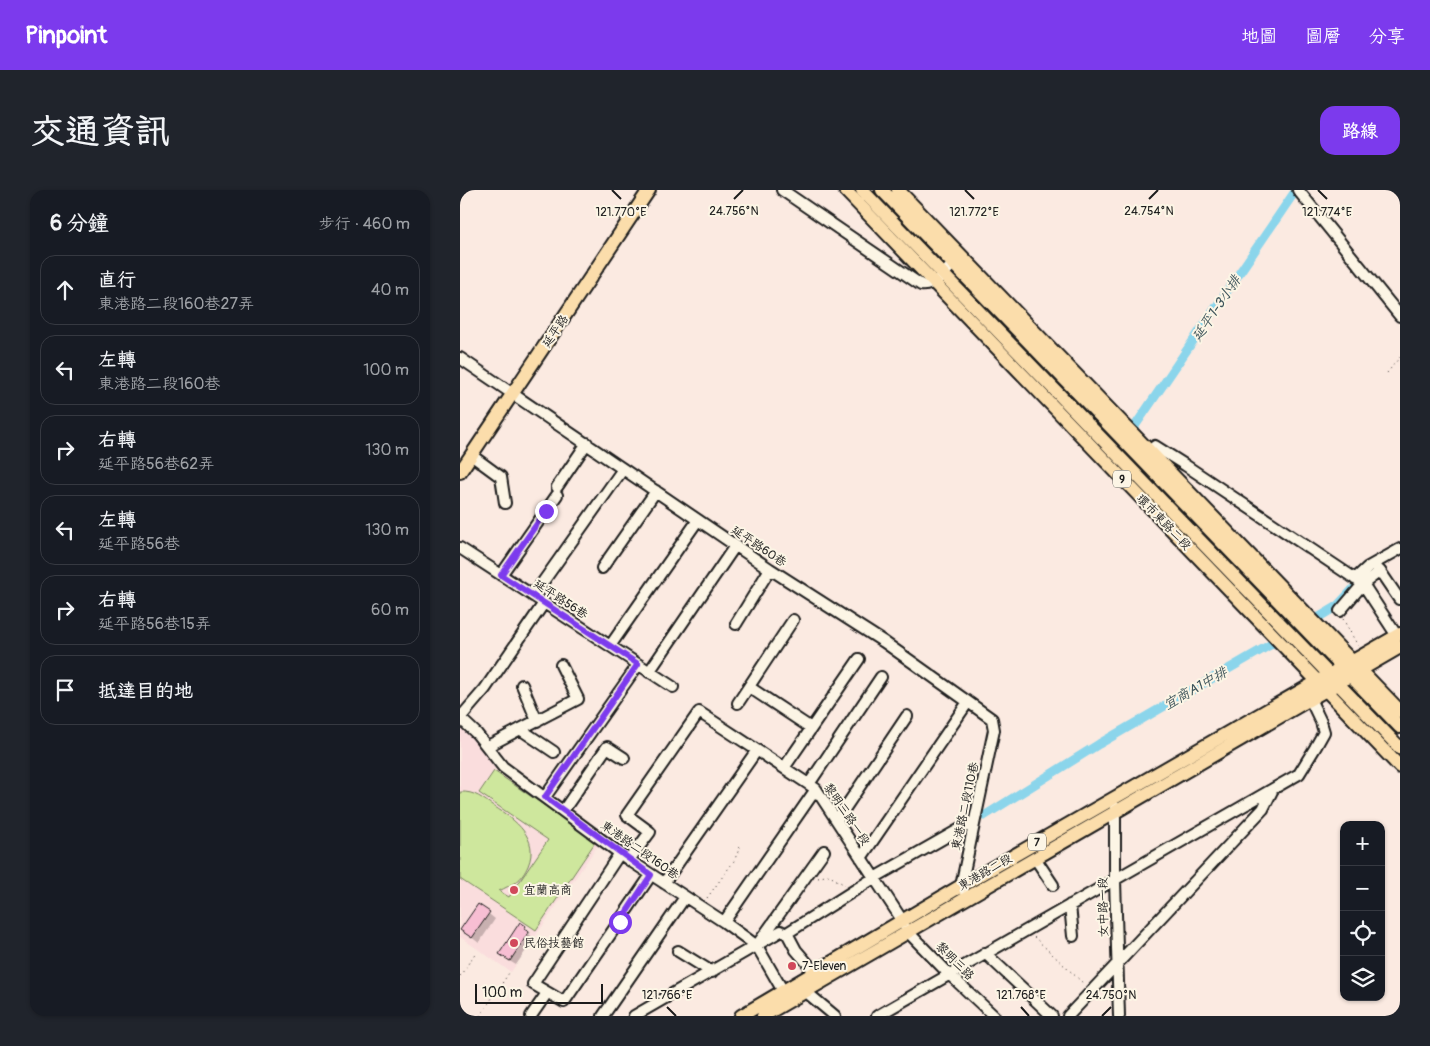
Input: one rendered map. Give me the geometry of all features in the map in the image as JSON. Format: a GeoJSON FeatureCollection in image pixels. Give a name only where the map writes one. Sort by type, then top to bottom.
{"type":"FeatureCollection","features":[{"type":"Feature","properties":{"kind":"main road","name":"延平路"},"geometry":{"type":"LineString","coordinates":[[460,472],[649,190]]}},
{"type":"Feature","properties":{"kind":"main road","name":"環市東路二段"},"geometry":{"type":"LineString","coordinates":[[845,190],[938,278],[1130,468],[1399,719]]}},
{"type":"Feature","properties":{"kind":"main road","name":"環市東路二段"},"geometry":{"type":"LineString","coordinates":[[862,190],[938,278],[1121,478],[1400,767]]}},
{"type":"Feature","properties":{"kind":"main road","name":"環市東路二段"},"geometry":{"type":"LineString","coordinates":[[882,190],[957,259]]}},
{"type":"Feature","properties":{"kind":"main road","name":"環市東路二段"},"geometry":{"type":"LineString","coordinates":[[898,190],[957,259],[1145,454],[1346,671],[1384,731],[1400,748]]}},
{"type":"Feature","properties":{"kind":"main road"},"geometry":{"type":"LineString","coordinates":[[1121,478],[1145,454]]}},
{"type":"Feature","properties":{"kind":"main road","name":"7"},"geometry":{"type":"LineString","coordinates":[[1346,671],[1399,639]]}},
{"type":"Feature","properties":{"kind":"main road","name":"東港路二段"},"geometry":{"type":"LineString","coordinates":[[763,1016],[905,926],[1116,797],[1346,671]]}},
{"type":"Feature","properties":{"kind":"main road","name":"東港路二段"},"geometry":{"type":"LineString","coordinates":[[964,891],[1035,858],[1310,699],[1321,686]]}},
{"type":"Feature","properties":{"kind":"main road","name":"東港路二段"},"geometry":{"type":"LineString","coordinates":[[741,1016],[815,972],[905,926]]}},
{"type":"Feature","properties":{"kind":"street"},"geometry":{"type":"LineString","coordinates":[[782,190],[921,285],[928,286],[957,259]]}},
{"type":"Feature","properties":{"kind":"street"},"geometry":{"type":"LineString","coordinates":[[1298,190],[1400,316]]}},
{"type":"Feature","properties":{"kind":"street","name":"延平路60巷"},"geometry":{"type":"LineString","coordinates":[[460,358],[770,569],[884,642],[992,719]]}},
{"type":"Feature","properties":{"kind":"street"},"geometry":{"type":"LineString","coordinates":[[501,575],[587,444]]}},
{"type":"Feature","properties":{"kind":"street"},"geometry":{"type":"LineString","coordinates":[[1145,454],[1155,446],[1359,582],[1399,639]]}},
{"type":"Feature","properties":{"kind":"street"},"geometry":{"type":"LineString","coordinates":[[471,455],[501,477],[504,503]]}},
{"type":"Feature","properties":{"kind":"street"},"geometry":{"type":"LineString","coordinates":[[533,596],[623,469]]}},
{"type":"Feature","properties":{"kind":"street"},"geometry":{"type":"LineString","coordinates":[[602,568],[656,491]]}},
{"type":"Feature","properties":{"kind":"street"},"geometry":{"type":"LineString","coordinates":[[610,646],[698,520]]}},
{"type":"Feature","properties":{"kind":"street"},"geometry":{"type":"LineString","coordinates":[[649,672],[736,546]]}},
{"type":"Feature","properties":{"kind":"street","name":"延平路56巷"},"geometry":{"type":"LineString","coordinates":[[460,548],[673,687]]}},
{"type":"Feature","properties":{"kind":"street"},"geometry":{"type":"LineString","coordinates":[[1340,611],[1368,567],[1400,549]]}},
{"type":"Feature","properties":{"kind":"street"},"geometry":{"type":"LineString","coordinates":[[736,624],[770,569]]}},
{"type":"Feature","properties":{"kind":"street"},"geometry":{"type":"LineString","coordinates":[[1359,582],[1380,571],[1399,599]]}},
{"type":"Feature","properties":{"kind":"street"},"geometry":{"type":"LineString","coordinates":[[460,718],[485,689],[544,603]]}},
{"type":"Feature","properties":{"kind":"street"},"geometry":{"type":"LineString","coordinates":[[738,703],[793,620]]}},
{"type":"Feature","properties":{"kind":"street"},"geometry":{"type":"LineString","coordinates":[[784,768],[860,659]]}},
{"type":"Feature","properties":{"kind":"street"},"geometry":{"type":"LineString","coordinates":[[545,797],[638,664]]}},
{"type":"Feature","properties":{"kind":"street"},"geometry":{"type":"LineString","coordinates":[[488,746],[578,699],[561,665]]}},
{"type":"Feature","properties":{"kind":"street"},"geometry":{"type":"LineString","coordinates":[[724,922],[813,787],[880,677]]}},
{"type":"Feature","properties":{"kind":"street"},"geometry":{"type":"LineString","coordinates":[[522,685],[537,721]]}},
{"type":"Feature","properties":{"kind":"street"},"geometry":{"type":"LineString","coordinates":[[748,687],[811,728]]}},
{"type":"Feature","properties":{"kind":"street"},"geometry":{"type":"LineString","coordinates":[[877,1016],[1299,774],[1324,732],[1310,699]]}},
{"type":"Feature","properties":{"kind":"street"},"geometry":{"type":"LineString","coordinates":[[861,858],[968,702]]}},
{"type":"Feature","properties":{"kind":"street","name":"黎明三路一段"},"geometry":{"type":"LineString","coordinates":[[629,860],[650,832],[627,815],[699,712],[813,787],[837,820],[905,926]]}},
{"type":"Feature","properties":{"kind":"street"},"geometry":{"type":"LineString","coordinates":[[837,820],[908,716]]}},
{"type":"Feature","properties":{"kind":"street","name":"東港路二段160巷"},"geometry":{"type":"LineString","coordinates":[[460,718],[488,746],[503,767],[629,860],[724,922],[757,946],[782,991]]}},
{"type":"Feature","properties":{"kind":"street","name":"東港路二段110巷"},"geometry":{"type":"LineString","coordinates":[[964,891],[974,821],[994,730],[992,719]]}},
{"type":"Feature","properties":{"kind":"street"},"geometry":{"type":"LineString","coordinates":[[1374,740],[1399,719]]}},
{"type":"Feature","properties":{"kind":"street"},"geometry":{"type":"LineString","coordinates":[[520,729],[554,752]]}},
{"type":"Feature","properties":{"kind":"street"},"geometry":{"type":"LineString","coordinates":[[563,811],[607,747],[624,758]]}},
{"type":"Feature","properties":{"kind":"street"},"geometry":{"type":"LineString","coordinates":[[664,883],[756,750]]}},
{"type":"Feature","properties":{"kind":"street"},"geometry":{"type":"LineString","coordinates":[[1068,1016],[1263,809],[1273,789]]}},
{"type":"Feature","properties":{"kind":"street","name":"女中路一段"},"geometry":{"type":"LineString","coordinates":[[1116,797],[1115,880],[1119,1016]]}},
{"type":"Feature","properties":{"kind":"street"},"geometry":{"type":"LineString","coordinates":[[805,991],[815,972],[796,950],[787,933],[874,878],[974,821]]}},
{"type":"Feature","properties":{"kind":"street"},"geometry":{"type":"LineString","coordinates":[[757,946],[824,850]]}},
{"type":"Feature","properties":{"kind":"street"},"geometry":{"type":"LineString","coordinates":[[620,853],[533,984],[564,1002],[651,875]]}},
{"type":"Feature","properties":{"kind":"street"},"geometry":{"type":"LineString","coordinates":[[1035,858],[1053,885]]}},
{"type":"Feature","properties":{"kind":"street"},"geometry":{"type":"LineString","coordinates":[[603,1016],[685,897]]}},
{"type":"Feature","properties":{"kind":"street"},"geometry":{"type":"LineString","coordinates":[[1070,905],[1073,936]]}},
{"type":"Feature","properties":{"kind":"street","name":"黎明三路"},"geometry":{"type":"LineString","coordinates":[[905,926],[949,974],[994,1016]]}},
{"type":"Feature","properties":{"kind":"street"},"geometry":{"type":"LineString","coordinates":[[634,1016],[781,931]]}},
{"type":"Feature","properties":{"kind":"street"},"geometry":{"type":"LineString","coordinates":[[678,951],[712,972]]}},
{"type":"Feature","properties":{"kind":"street"},"geometry":{"type":"LineString","coordinates":[[985,953],[1052,1016]]}},
{"type":"Feature","properties":{"kind":"street"},"geometry":{"type":"LineString","coordinates":[[782,991],[805,991],[835,1016]]}},
{"type":"Feature","properties":{"kind":"street"},"geometry":{"type":"LineString","coordinates":[[531,1016],[547,993]]}},
{"type":"Feature","properties":{"kind":"path"},"geometry":{"type":"LineString","coordinates":[[1386,373],[1400,357]]}},
{"type":"Feature","properties":{"kind":"path"},"geometry":{"type":"LineString","coordinates":[[1340,611],[1346,671]]}},
{"type":"Feature","properties":{"kind":"path"},"geometry":{"type":"LineString","coordinates":[[700,906],[734,861],[740,847]]}},
{"type":"Feature","properties":{"kind":"path"},"geometry":{"type":"LineString","coordinates":[[802,882],[828,875],[854,891]]}},
{"type":"Feature","properties":{"kind":"path"},"geometry":{"type":"LineString","coordinates":[[1026,929],[1092,991]]}},
{"type":"Feature","properties":{"kind":"path"},"geometry":{"type":"LineString","coordinates":[[460,976],[476,952]]}},
{"type":"Feature","properties":{"kind":"path"},"geometry":{"type":"LineString","coordinates":[[480,1016],[509,973]]}},
{"type":"Feature","properties":{"kind":"shaded area","name":"宜蘭高商"},"geometry":{"type":"Polygon","coordinates":[[[460,721],[482,745],[495,769],[600,842],[511,972],[460,937],[460,721]]]}},
{"type":"Feature","properties":{"kind":"green space","name":"宜蘭高商"},"geometry":{"type":"Polygon","coordinates":[[[494,771],[596,841],[536,930],[460,879],[460,792],[475,794],[487,801],[517,824],[528,838],[531,856],[526,870],[522,877],[499,891],[509,897],[548,840],[479,793],[494,771]]]}},
{"type":"Feature","properties":{"kind":"building"},"geometry":{"type":"Polygon","coordinates":[[[478,904],[490,912],[472,938],[460,930],[478,904]]]}},
{"type":"Feature","properties":{"kind":"building","name":"民俗技藝館"},"geometry":{"type":"Polygon","coordinates":[[[520,922],[526,926],[524,929],[529,932],[510,961],[499,954],[520,922]]]}},
{"type":"Feature","properties":{"kind":"waterway","name":"延平1-3小排"},"geometry":{"type":"LineString","coordinates":[[1135,426],[1296,190]]}},
{"type":"Feature","properties":{"kind":"waterway","name":"宜商A1中排"},"geometry":{"type":"LineString","coordinates":[[1309,623],[1336,607],[1353,589]]}},
{"type":"Feature","properties":{"kind":"waterway","name":"宜商A1中排"},"geometry":{"type":"LineString","coordinates":[[984,816],[1099,744],[1282,638]]}},
{"type":"Feature","properties":{"kind":"place","name":"宜蘭高商"},"geometry":{"type":"Point","coordinates":[514,890]}},
{"type":"Feature","properties":{"kind":"place","name":"民俗技藝館"},"geometry":{"type":"Point","coordinates":[514,943]}},
{"type":"Feature","properties":{"kind":"place","name":"7-Eleven"},"geometry":{"type":"Point","coordinates":[792,966]}},
{"type":"Feature","properties":{"kind":"route"},"geometry":{"type":"LineString","coordinates":[[546,511],[501,575],[638,664],[545,797],[651,875],[620,922]]}}]}
